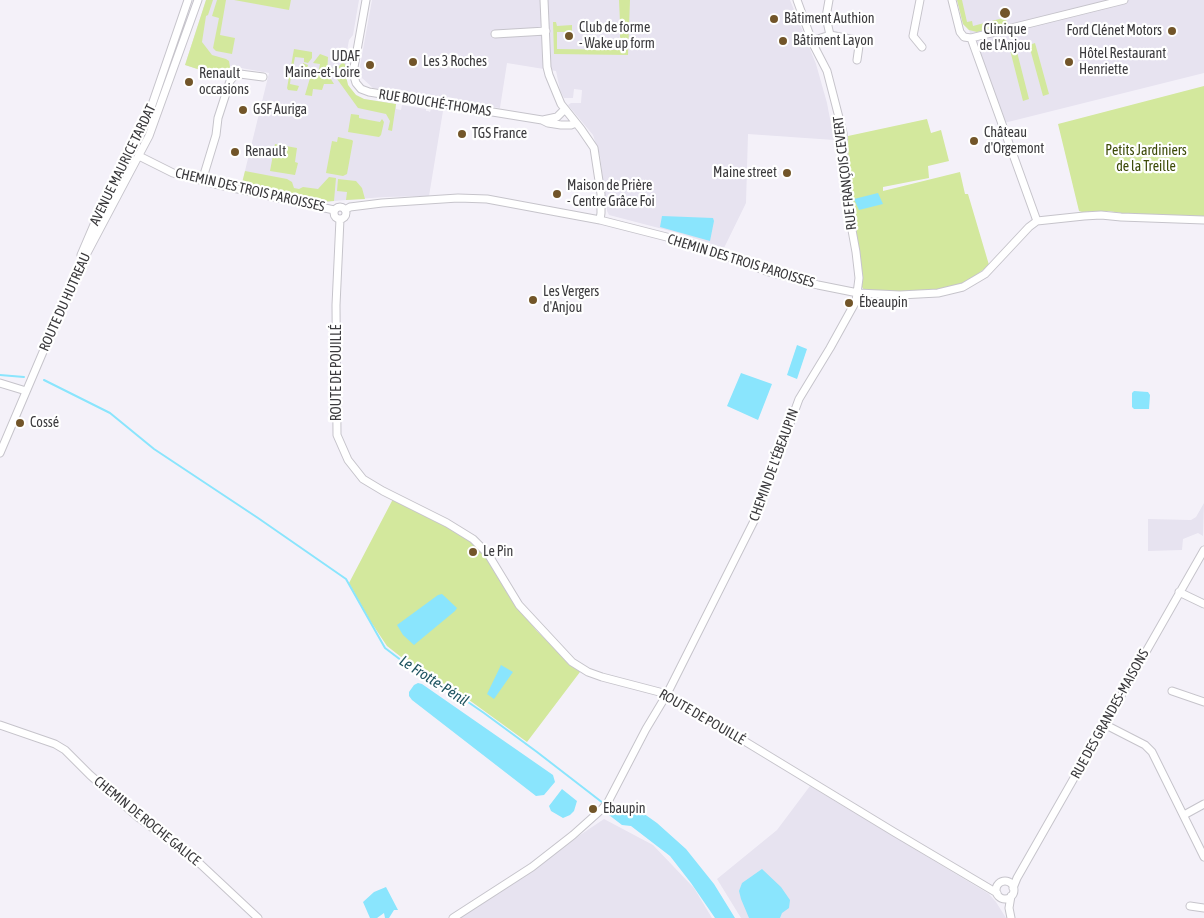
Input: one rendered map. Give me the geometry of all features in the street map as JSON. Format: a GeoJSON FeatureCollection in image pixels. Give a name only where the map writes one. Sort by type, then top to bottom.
{"type":"FeatureCollection","features":[{"type":"Feature","properties":{"kind":"street","name":"AVENUE MAURICE TARDAT"},"geometry":{"type":"LineString","coordinates":[[77,272],[80,257],[99,213],[144,128],[188,0]]}},
{"type":"Feature","properties":{"kind":"street","name":"AVENUE MAURICE TARDAT"},"geometry":{"type":"LineString","coordinates":[[139,156],[158,114],[198,0]]}},
{"type":"Feature","properties":{"kind":"street","name":"RUE BOUCHÉ-THOMAS"},"geometry":{"type":"LineString","coordinates":[[366,0],[353,73],[356,84],[362,89],[369,92],[542,120],[548,123],[561,125],[576,123]]}},
{"type":"Feature","properties":{"kind":"street"},"geometry":{"type":"LineString","coordinates":[[544,0],[549,75],[557,98],[593,145],[601,199],[600,220]]}},
{"type":"Feature","properties":{"kind":"street","name":"RUE FRANÇOIS CEVERT"},"geometry":{"type":"LineString","coordinates":[[797,0],[812,41],[828,71],[843,133],[845,192],[856,252],[859,278],[858,293]]}},
{"type":"Feature","properties":{"kind":"street"},"geometry":{"type":"LineString","coordinates":[[829,0],[826,17],[830,35]]}},
{"type":"Feature","properties":{"kind":"street"},"geometry":{"type":"LineString","coordinates":[[920,0],[913,36],[922,47]]}},
{"type":"Feature","properties":{"kind":"street"},"geometry":{"type":"LineString","coordinates":[[952,0],[960,32],[964,37],[970,38],[1124,0]]}},
{"type":"Feature","properties":{"kind":"street"},"geometry":{"type":"LineString","coordinates":[[805,21],[826,17]]}},
{"type":"Feature","properties":{"kind":"street"},"geometry":{"type":"LineString","coordinates":[[495,34],[546,32]]}},
{"type":"Feature","properties":{"kind":"street"},"geometry":{"type":"LineString","coordinates":[[812,41],[830,35],[855,40],[859,46],[857,60]]}},
{"type":"Feature","properties":{"kind":"street"},"geometry":{"type":"LineString","coordinates":[[970,38],[1037,222],[1101,215],[1204,220]]}},
{"type":"Feature","properties":{"kind":"street"},"geometry":{"type":"LineString","coordinates":[[202,181],[216,135],[218,118],[230,81],[234,76],[240,74],[263,78]]}},
{"type":"Feature","properties":{"kind":"street"},"geometry":{"type":"LineString","coordinates":[[542,120],[556,117],[565,109]]}},
{"type":"Feature","properties":{"kind":"street","name":"ROUTE DU HUTREAU"},"geometry":{"type":"LineString","coordinates":[[0,453],[77,272],[139,156]]}},
{"type":"Feature","properties":{"kind":"street","name":"CHEMIN DES TROIS PAROISSES"},"geometry":{"type":"LineString","coordinates":[[139,156],[173,173],[334,210]]}},
{"type":"Feature","properties":{"kind":"street","name":"CHEMIN DES TROIS PAROISSES"},"geometry":{"type":"LineString","coordinates":[[345,210],[350,207],[382,203],[458,198],[488,199],[600,220],[698,245],[793,280],[858,293],[915,295],[938,293],[963,287],[985,274],[1029,227],[1037,222]]}},
{"type":"Feature","properties":{"kind":"street"},"geometry":{"type":"LineString","coordinates":[[338,206],[345,210],[345,216],[340,219],[334,216],[334,210],[338,206]]}},
{"type":"Feature","properties":{"kind":"street","name":"ROUTE DE POUILLÉ"},"geometry":{"type":"LineString","coordinates":[[340,219],[336,305],[337,435],[348,460],[363,479],[447,523],[473,539],[488,554],[519,605],[572,662],[588,672],[602,677],[667,694],[898,835],[999,892]]}},
{"type":"Feature","properties":{"kind":"street","name":"CHEMIN DE L'ÉBEAUPIN"},"geometry":{"type":"LineString","coordinates":[[453,918],[532,867],[602,809],[610,799],[646,729],[667,694],[755,519],[799,399],[844,324],[858,293]]}},
{"type":"Feature","properties":{"kind":"street"},"geometry":{"type":"LineString","coordinates":[[0,383],[26,391]]}},
{"type":"Feature","properties":{"kind":"street","name":"RUE DES GRANDES-MAISONS"},"geometry":{"type":"LineString","coordinates":[[1012,892],[1017,878],[1204,550]]}},
{"type":"Feature","properties":{"kind":"street"},"geometry":{"type":"LineString","coordinates":[[1179,592],[1204,604]]}},
{"type":"Feature","properties":{"kind":"street"},"geometry":{"type":"LineString","coordinates":[[1172,691],[1204,702]]}},
{"type":"Feature","properties":{"kind":"street"},"geometry":{"type":"LineString","coordinates":[[1104,724],[1144,745],[1152,752],[1204,857]]}},
{"type":"Feature","properties":{"kind":"street","name":"CHEMIN DE ROCHE GALICE"},"geometry":{"type":"LineString","coordinates":[[0,725],[55,744],[65,750],[139,818],[196,860],[258,918]]}},
{"type":"Feature","properties":{"kind":"street"},"geometry":{"type":"LineString","coordinates":[[1184,815],[1204,804]]}},
{"type":"Feature","properties":{"kind":"street"},"geometry":{"type":"LineString","coordinates":[[1012,918],[1009,908],[999,892],[1002,882],[1008,882],[1017,878]]}},
{"type":"Feature","properties":{"kind":"street"},"geometry":{"type":"LineString","coordinates":[[1008,882],[1012,892],[1009,908]]}},
{"type":"Feature","properties":{"kind":"street"},"geometry":{"type":"LineString","coordinates":[[999,892],[1007,898],[1012,892]]}},
{"type":"Feature","properties":{"kind":"street"},"geometry":{"type":"LineString","coordinates":[[1190,906],[1204,908]]}},
{"type":"Feature","properties":{"kind":"shaded area"},"geometry":{"type":"Polygon","coordinates":[[[206,0],[359,0],[353,35],[349,40],[345,62],[347,65],[346,80],[350,89],[364,99],[396,104],[396,109],[401,110],[402,105],[426,109],[426,111],[430,112],[431,109],[443,111],[429,196],[321,202],[248,188],[249,184],[242,183],[269,73],[230,66],[225,78],[185,65],[206,0]]]}},
{"type":"Feature","properties":{"kind":"shaded area"},"geometry":{"type":"Polygon","coordinates":[[[372,0],[790,0],[816,64],[827,103],[834,140],[748,134],[746,203],[724,248],[682,234],[609,215],[600,156],[593,135],[568,105],[571,103],[581,103],[582,90],[574,89],[573,98],[564,98],[560,90],[556,71],[507,63],[500,108],[373,88],[362,78],[360,66],[372,0]]]}},
{"type":"Feature","properties":{"kind":"shaded area"},"geometry":{"type":"Polygon","coordinates":[[[957,0],[1204,0],[1204,73],[1004,123],[969,30],[963,24],[957,0]]]}},
{"type":"Feature","properties":{"kind":"shaded area"},"geometry":{"type":"Polygon","coordinates":[[[1204,503],[1203,536],[1198,533],[1183,539],[1182,550],[1148,551],[1148,519],[1191,520],[1196,517],[1204,503]]]}},
{"type":"Feature","properties":{"kind":"shaded area"},"geometry":{"type":"Polygon","coordinates":[[[810,786],[989,894],[1006,918],[741,918],[717,879],[777,830],[810,786]]]}},
{"type":"Feature","properties":{"kind":"shaded area"},"geometry":{"type":"Polygon","coordinates":[[[604,819],[653,845],[694,888],[712,918],[456,918],[604,819]]]}},
{"type":"Feature","properties":{"kind":"green space"},"geometry":{"type":"Polygon","coordinates":[[[206,0],[213,0],[206,16],[202,42],[212,55],[229,61],[230,67],[225,78],[185,65],[206,0]]]}},
{"type":"Feature","properties":{"kind":"green space"},"geometry":{"type":"Polygon","coordinates":[[[217,0],[226,0],[220,35],[235,38],[232,54],[216,51],[213,48],[219,18],[212,16],[217,0]]]}},
{"type":"Feature","properties":{"kind":"green space"},"geometry":{"type":"Polygon","coordinates":[[[234,0],[291,0],[289,10],[234,0]]]}},
{"type":"Feature","properties":{"kind":"green space"},"geometry":{"type":"Polygon","coordinates":[[[619,0],[630,0],[628,55],[554,54],[553,22],[556,22],[557,26],[572,25],[572,32],[557,32],[557,49],[620,50],[620,28],[601,28],[601,24],[620,23],[619,0]]]}},
{"type":"Feature","properties":{"kind":"green space"},"geometry":{"type":"Polygon","coordinates":[[[957,0],[962,0],[967,22],[972,21],[973,26],[1003,18],[1002,13],[1005,15],[1007,24],[977,32],[969,30],[963,24],[957,0]]]}},
{"type":"Feature","properties":{"kind":"green space"},"geometry":{"type":"Polygon","coordinates":[[[1035,43],[1049,94],[1043,96],[1029,45],[1035,43]]]}},
{"type":"Feature","properties":{"kind":"green space"},"geometry":{"type":"Polygon","coordinates":[[[1016,48],[1029,99],[1023,101],[1010,50],[1016,48]]]}},
{"type":"Feature","properties":{"kind":"green space"},"geometry":{"type":"Polygon","coordinates":[[[294,49],[312,52],[312,58],[308,63],[304,62],[304,58],[295,57],[293,67],[302,69],[303,63],[308,65],[305,79],[291,76],[290,84],[299,86],[297,91],[288,90],[287,88],[294,49]]]}},
{"type":"Feature","properties":{"kind":"green space"},"geometry":{"type":"Polygon","coordinates":[[[320,54],[328,57],[327,73],[334,84],[324,84],[322,90],[313,89],[312,96],[305,95],[310,78],[317,78],[320,64],[313,63],[320,54]]]}},
{"type":"Feature","properties":{"kind":"green space"},"geometry":{"type":"Polygon","coordinates":[[[343,62],[347,67],[348,85],[356,95],[364,99],[396,104],[392,131],[388,130],[390,121],[386,114],[358,108],[332,72],[333,67],[339,66],[343,62]]]}},
{"type":"Feature","properties":{"kind":"green space","name":"Petits Jardiniers de la Treille"},"geometry":{"type":"Polygon","coordinates":[[[1204,86],[1204,216],[1135,215],[1108,211],[1079,211],[1058,124],[1204,86]]]}},
{"type":"Feature","properties":{"kind":"green space"},"geometry":{"type":"Polygon","coordinates":[[[351,114],[359,115],[359,118],[380,122],[382,119],[384,122],[381,135],[379,137],[348,132],[351,114]]]}},
{"type":"Feature","properties":{"kind":"green space"},"geometry":{"type":"Polygon","coordinates":[[[927,119],[931,133],[941,130],[949,161],[928,166],[929,178],[883,187],[883,191],[960,172],[965,194],[968,194],[989,265],[958,286],[945,289],[916,292],[864,290],[849,200],[848,136],[927,119]]]}},
{"type":"Feature","properties":{"kind":"green space"},"geometry":{"type":"Polygon","coordinates":[[[338,137],[353,141],[347,174],[343,176],[326,173],[332,141],[337,142],[338,137]]]}},
{"type":"Feature","properties":{"kind":"green space"},"geometry":{"type":"Polygon","coordinates":[[[275,144],[297,148],[295,162],[298,163],[295,175],[270,171],[275,144]]]}},
{"type":"Feature","properties":{"kind":"green space"},"geometry":{"type":"Polygon","coordinates":[[[245,171],[287,179],[292,182],[294,188],[299,189],[303,187],[318,189],[329,177],[336,178],[334,201],[321,202],[248,188],[249,184],[242,183],[245,171]]]}},
{"type":"Feature","properties":{"kind":"green space"},"geometry":{"type":"Polygon","coordinates":[[[338,179],[356,181],[362,188],[365,199],[346,200],[347,192],[337,191],[338,179]]]}},
{"type":"Feature","properties":{"kind":"green space"},"geometry":{"type":"Polygon","coordinates":[[[393,499],[459,532],[479,547],[516,606],[537,631],[580,672],[527,742],[454,689],[419,671],[387,646],[349,583],[393,499]]]}},
{"type":"Feature","properties":{"kind":"water"},"geometry":{"type":"Polygon","coordinates":[[[878,193],[883,204],[859,210],[854,199],[878,193]]]}},
{"type":"Feature","properties":{"kind":"water"},"geometry":{"type":"Polygon","coordinates":[[[662,216],[713,218],[710,241],[660,227],[662,216]]]}},
{"type":"Feature","properties":{"kind":"water"},"geometry":{"type":"Polygon","coordinates":[[[797,345],[807,349],[797,379],[787,375],[797,345]]]}},
{"type":"Feature","properties":{"kind":"water"},"geometry":{"type":"Polygon","coordinates":[[[741,373],[772,384],[758,420],[727,406],[741,373]]]}},
{"type":"Feature","properties":{"kind":"water"},"geometry":{"type":"Polygon","coordinates":[[[1134,391],[1148,392],[1150,395],[1149,409],[1134,409],[1132,407],[1132,393],[1134,391]]]}},
{"type":"Feature","properties":{"kind":"water"},"geometry":{"type":"Polygon","coordinates":[[[442,594],[457,608],[414,645],[403,635],[397,625],[442,594]]]}},
{"type":"Feature","properties":{"kind":"water"},"geometry":{"type":"Polygon","coordinates":[[[501,665],[513,672],[494,699],[487,694],[501,665]]]}},
{"type":"Feature","properties":{"kind":"water"},"geometry":{"type":"Polygon","coordinates":[[[418,683],[553,775],[555,782],[544,795],[536,796],[412,700],[409,692],[418,683]]]}},
{"type":"Feature","properties":{"kind":"water"},"geometry":{"type":"Polygon","coordinates":[[[562,789],[577,801],[574,811],[563,818],[551,811],[549,806],[562,789]]]}},
{"type":"Feature","properties":{"kind":"water"},"geometry":{"type":"Polygon","coordinates":[[[633,806],[657,823],[686,849],[714,884],[735,918],[715,918],[670,856],[631,826],[622,825],[605,812],[609,808],[612,811],[633,806]]]}},
{"type":"Feature","properties":{"kind":"water"},"geometry":{"type":"Polygon","coordinates":[[[762,869],[781,887],[790,900],[789,908],[782,913],[780,918],[749,918],[741,899],[739,891],[742,883],[762,869]]]}},
{"type":"Feature","properties":{"kind":"water"},"geometry":{"type":"Polygon","coordinates":[[[386,887],[398,910],[394,910],[389,918],[385,918],[384,913],[377,918],[370,918],[363,902],[374,892],[386,887]]]}},
{"type":"Feature","properties":{"kind":"waterway","name":"Le Frotte-Pénil"},"geometry":{"type":"LineString","coordinates":[[0,375],[24,377]]}},
{"type":"Feature","properties":{"kind":"waterway","name":"Le Frotte-Pénil"},"geometry":{"type":"LineString","coordinates":[[44,380],[110,413],[154,449],[346,579],[385,648],[418,673],[452,691],[484,713],[603,803]]}},
{"type":"Feature","properties":{"kind":"waterway","name":"Le Frotte-Pénil"},"geometry":{"type":"LineString","coordinates":[[606,806],[614,813]]}},
{"type":"Feature","properties":{"kind":"place","name":"Clinique de l'Anjou"},"geometry":{"type":"Point","coordinates":[1005,13]}},
{"type":"Feature","properties":{"kind":"place","name":"Bâtiment Authion"},"geometry":{"type":"Point","coordinates":[774,19]}},
{"type":"Feature","properties":{"kind":"place","name":"Ford Clénet Motors"},"geometry":{"type":"Point","coordinates":[1172,31]}},
{"type":"Feature","properties":{"kind":"place","name":"Club de forme - Wake up form"},"geometry":{"type":"Point","coordinates":[569,36]}},
{"type":"Feature","properties":{"kind":"place","name":"Bâtiment Layon"},"geometry":{"type":"Point","coordinates":[783,41]}},
{"type":"Feature","properties":{"kind":"place","name":"Les 3 Roches"},"geometry":{"type":"Point","coordinates":[413,62]}},
{"type":"Feature","properties":{"kind":"place","name":"Hôtel Restaurant Henriette"},"geometry":{"type":"Point","coordinates":[1069,62]}},
{"type":"Feature","properties":{"kind":"place","name":"UDAF Maine-et-Loire"},"geometry":{"type":"Point","coordinates":[370,65]}},
{"type":"Feature","properties":{"kind":"place","name":"Renault occasions"},"geometry":{"type":"Point","coordinates":[189,82]}},
{"type":"Feature","properties":{"kind":"place","name":"GSF Auriga"},"geometry":{"type":"Point","coordinates":[243,110]}},
{"type":"Feature","properties":{"kind":"place","name":"TGS France"},"geometry":{"type":"Point","coordinates":[462,134]}},
{"type":"Feature","properties":{"kind":"place","name":"Château d'Orgemont"},"geometry":{"type":"Point","coordinates":[974,141]}},
{"type":"Feature","properties":{"kind":"place","name":"Renault"},"geometry":{"type":"Point","coordinates":[235,152]}},
{"type":"Feature","properties":{"kind":"place","name":"Maine street"},"geometry":{"type":"Point","coordinates":[787,173]}},
{"type":"Feature","properties":{"kind":"place","name":"Maison de Prière - Centre Grâce Foi"},"geometry":{"type":"Point","coordinates":[557,194]}},
{"type":"Feature","properties":{"kind":"place","name":"Les Vergers d'Anjou"},"geometry":{"type":"Point","coordinates":[533,300]}},
{"type":"Feature","properties":{"kind":"place","name":"Ébeaupin"},"geometry":{"type":"Point","coordinates":[849,303]}},
{"type":"Feature","properties":{"kind":"place","name":"Cossé"},"geometry":{"type":"Point","coordinates":[20,423]}},
{"type":"Feature","properties":{"kind":"place","name":"Le Pin"},"geometry":{"type":"Point","coordinates":[473,552]}},
{"type":"Feature","properties":{"kind":"place","name":"Ebaupin"},"geometry":{"type":"Point","coordinates":[593,809]}}]}
